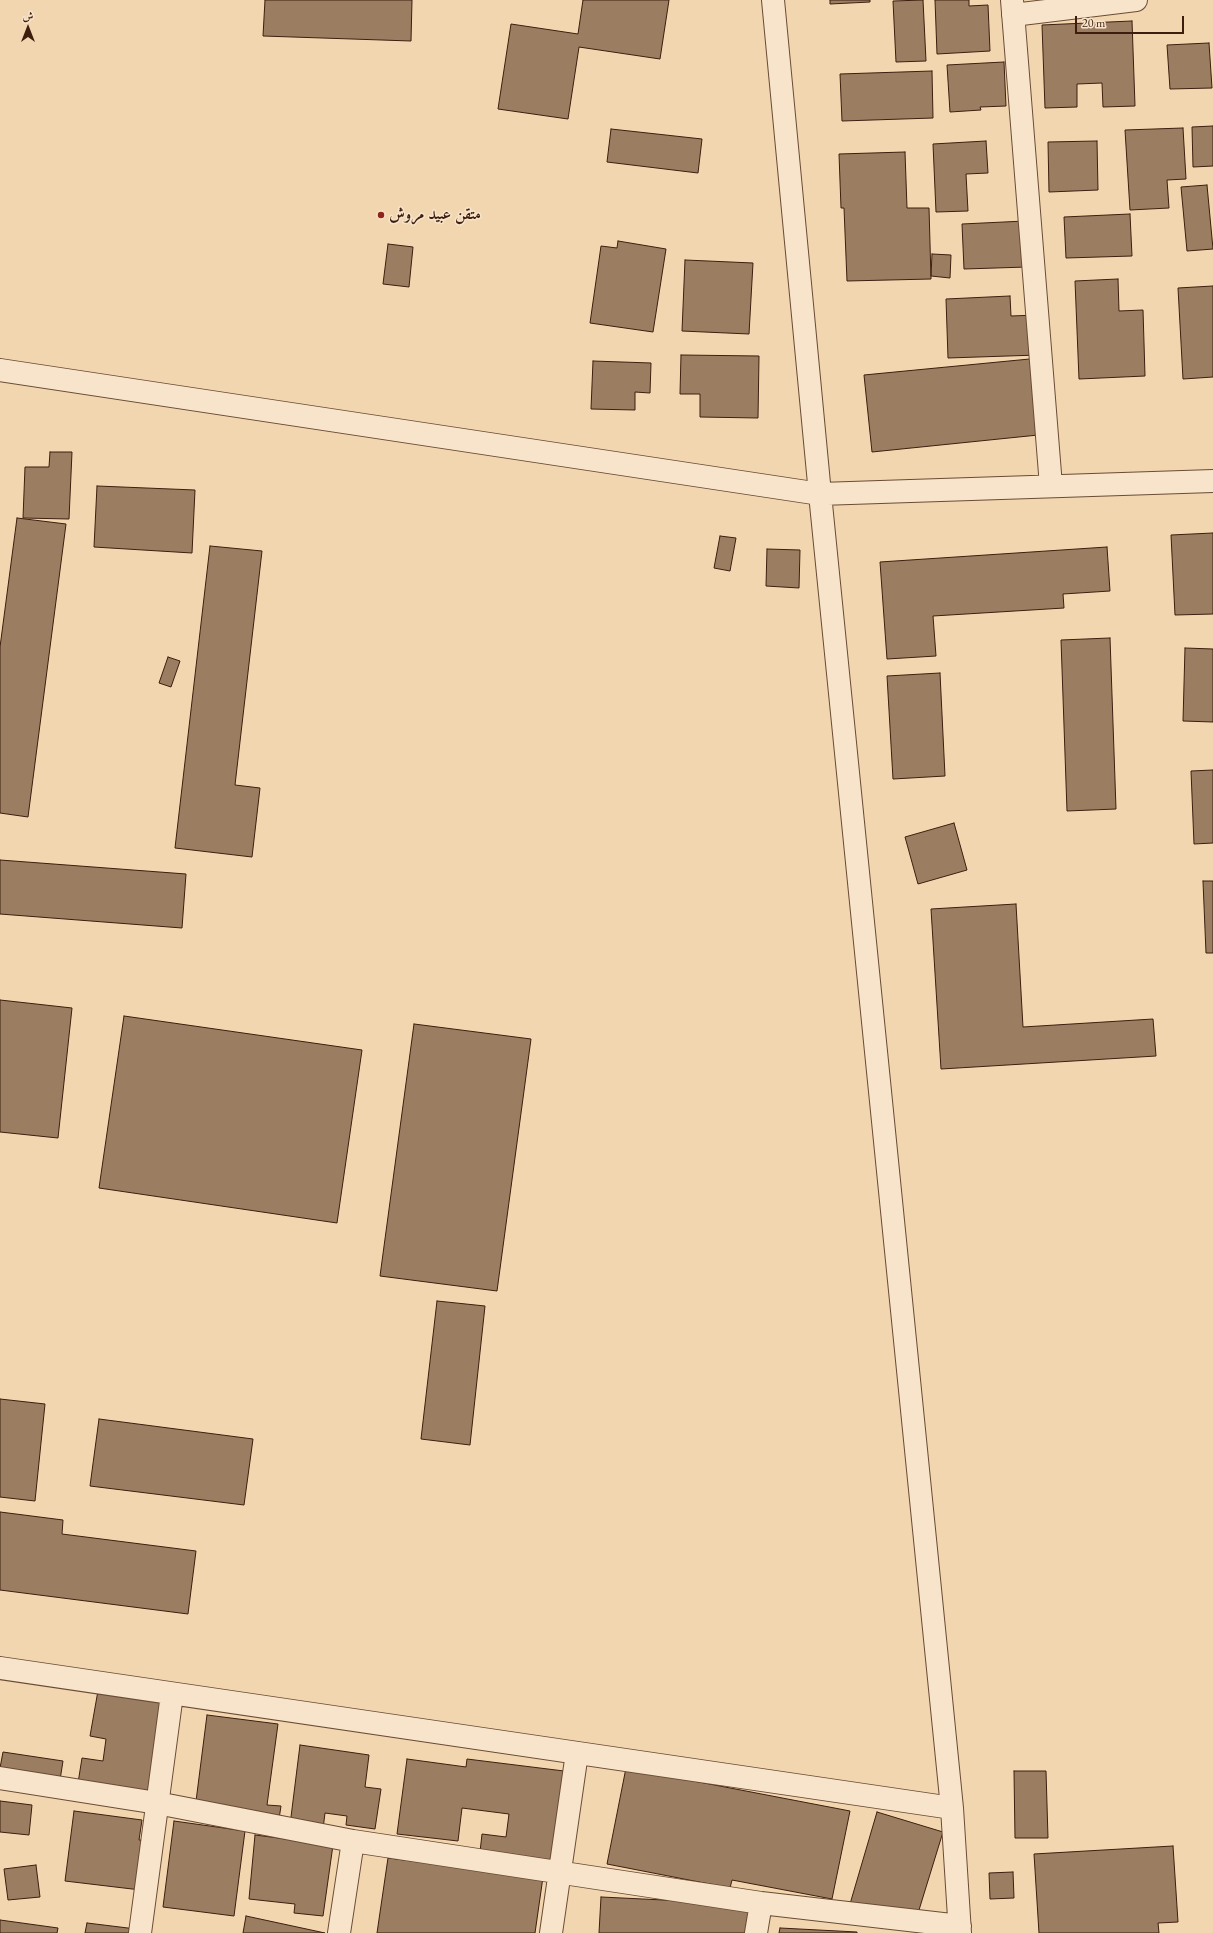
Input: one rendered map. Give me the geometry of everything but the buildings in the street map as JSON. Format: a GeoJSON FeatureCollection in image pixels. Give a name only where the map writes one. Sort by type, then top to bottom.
{"type":"FeatureCollection","features":[{"type":"Feature","properties":{"kind":"street"},"geometry":{"type":"LineString","coordinates":[[0,1778],[157,1803],[353,1841],[761,1903],[960,1930],[952,1808],[820,494],[773,0]]}},
{"type":"Feature","properties":{"kind":"street"},"geometry":{"type":"LineString","coordinates":[[1051,486],[1012,7],[1136,0]]}},
{"type":"Feature","properties":{"kind":"street"},"geometry":{"type":"LineString","coordinates":[[0,370],[820,494],[1213,481]]}},
{"type":"Feature","properties":{"kind":"street"},"geometry":{"type":"LineString","coordinates":[[0,1668],[952,1808]]}},
{"type":"Feature","properties":{"kind":"street"},"geometry":{"type":"LineString","coordinates":[[140,1933],[172,1694]]}},
{"type":"Feature","properties":{"kind":"street"},"geometry":{"type":"LineString","coordinates":[[551,1933],[577,1753]]}},
{"type":"Feature","properties":{"kind":"street"},"geometry":{"type":"LineString","coordinates":[[339,1933],[353,1841]]}},
{"type":"Feature","properties":{"kind":"street"},"geometry":{"type":"LineString","coordinates":[[756,1933],[761,1903]]}},
{"type":"Feature","properties":{"kind":"place","name":"متقن عبيد مروش"},"geometry":{"type":"Point","coordinates":[381,215]}}]}
